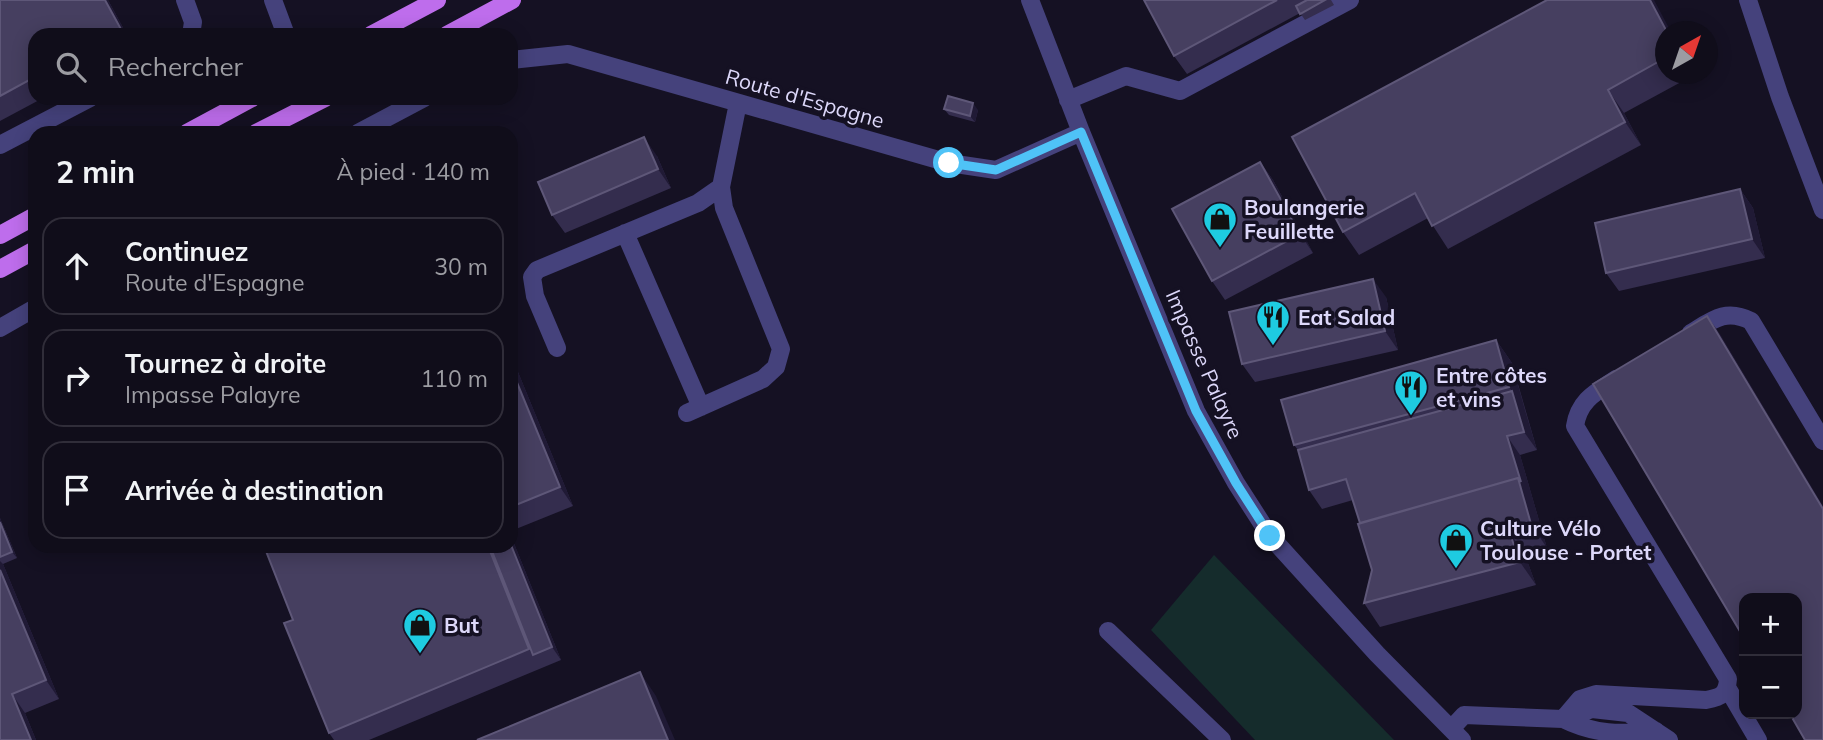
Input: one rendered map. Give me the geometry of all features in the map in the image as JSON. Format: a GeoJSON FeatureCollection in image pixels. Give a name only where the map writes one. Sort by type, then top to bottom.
{"type":"FeatureCollection","features":[{"type":"Feature","properties":{"kind":"main road"},"geometry":{"type":"LineString","coordinates":[[383,28],[437,0]]}},
{"type":"Feature","properties":{"kind":"main road"},"geometry":{"type":"LineString","coordinates":[[460,28],[512,0]]}},
{"type":"Feature","properties":{"kind":"main road"},"geometry":{"type":"LineString","coordinates":[[200,126],[239,105]]}},
{"type":"Feature","properties":{"kind":"main road"},"geometry":{"type":"LineString","coordinates":[[270,126],[312,105]]}},
{"type":"Feature","properties":{"kind":"main road"},"geometry":{"type":"LineString","coordinates":[[0,235],[28,220]]}},
{"type":"Feature","properties":{"kind":"main road"},"geometry":{"type":"LineString","coordinates":[[0,269],[28,254]]}},
{"type":"Feature","properties":{"kind":"street"},"geometry":{"type":"LineString","coordinates":[[185,0],[193,22],[192,28]]}},
{"type":"Feature","properties":{"kind":"street"},"geometry":{"type":"LineString","coordinates":[[273,0],[283,28]]}},
{"type":"Feature","properties":{"kind":"street","name":"Impasse Palayre"},"geometry":{"type":"LineString","coordinates":[[1018,0],[1037,22]]}},
{"type":"Feature","properties":{"kind":"street","name":"Impasse Palayre"},"geometry":{"type":"LineString","coordinates":[[1030,0],[1068,100],[1196,411],[1236,483],[1270,536],[1377,654],[1456,734]]}},
{"type":"Feature","properties":{"kind":"street"},"geometry":{"type":"LineString","coordinates":[[1068,100],[1126,76],[1181,91],[1350,0]]}},
{"type":"Feature","properties":{"kind":"street"},"geometry":{"type":"LineString","coordinates":[[1748,0],[1780,97],[1823,210]]}},
{"type":"Feature","properties":{"kind":"street","name":"Route d'Espagne"},"geometry":{"type":"LineString","coordinates":[[518,59],[568,54],[949,163],[996,170],[1081,132]]}},
{"type":"Feature","properties":{"kind":"street"},"geometry":{"type":"LineString","coordinates":[[625,233],[694,410],[763,379],[776,368],[781,349],[724,208],[721,187],[738,103]]}},
{"type":"Feature","properties":{"kind":"street"},"geometry":{"type":"LineString","coordinates":[[36,126],[77,105]]}},
{"type":"Feature","properties":{"kind":"street"},"geometry":{"type":"LineString","coordinates":[[371,126],[411,105]]}},
{"type":"Feature","properties":{"kind":"street"},"geometry":{"type":"LineString","coordinates":[[0,145],[28,130]]}},
{"type":"Feature","properties":{"kind":"street"},"geometry":{"type":"LineString","coordinates":[[557,348],[535,296],[532,277],[537,270],[698,203],[721,187]]}},
{"type":"Feature","properties":{"kind":"street"},"geometry":{"type":"LineString","coordinates":[[0,328],[28,312]]}},
{"type":"Feature","properties":{"kind":"street"},"geometry":{"type":"LineString","coordinates":[[1681,339],[1716,318],[1738,314],[1751,321],[1823,441]]}},
{"type":"Feature","properties":{"kind":"street"},"geometry":{"type":"LineString","coordinates":[[1634,368],[1587,397],[1577,411],[1575,426],[1728,679],[1728,689],[1758,740]]}},
{"type":"Feature","properties":{"kind":"street"},"geometry":{"type":"LineString","coordinates":[[1108,631],[1222,740]]}},
{"type":"Feature","properties":{"kind":"street"},"geometry":{"type":"LineString","coordinates":[[1563,719],[1580,699],[1596,694],[1706,700],[1722,696],[1728,689]]}},
{"type":"Feature","properties":{"kind":"street"},"geometry":{"type":"LineString","coordinates":[[1456,734],[1464,715],[1563,719],[1592,709],[1628,713],[1662,736]]}},
{"type":"Feature","properties":{"kind":"green space"},"geometry":{"type":"Polygon","coordinates":[[[1214,555],[1394,740],[1255,740],[1151,630],[1214,555]]]}},
{"type":"Feature","properties":{"kind":"building"},"geometry":{"type":"Polygon","coordinates":[[[0,0],[105,0],[120,28],[28,28],[28,81],[0,96],[0,0]]]}},
{"type":"Feature","properties":{"kind":"building"},"geometry":{"type":"Polygon","coordinates":[[[1144,0],[1277,0],[1174,56],[1144,0]]]}},
{"type":"Feature","properties":{"kind":"building"},"geometry":{"type":"Polygon","coordinates":[[[1307,0],[1325,0],[1300,14],[1296,6],[1307,0]]]}},
{"type":"Feature","properties":{"kind":"building"},"geometry":{"type":"Polygon","coordinates":[[[1547,0],[1650,0],[1661,21],[1655,21],[1655,64],[1608,90],[1625,122],[1432,226],[1415,193],[1343,232],[1292,137],[1547,0]]]}},
{"type":"Feature","properties":{"kind":"building"},"geometry":{"type":"Polygon","coordinates":[[[948,96],[973,103],[970,116],[944,109],[948,96]]]}},
{"type":"Feature","properties":{"kind":"building"},"geometry":{"type":"Polygon","coordinates":[[[644,137],[658,169],[552,215],[538,182],[644,137]]]}},
{"type":"Feature","properties":{"kind":"building"},"geometry":{"type":"Polygon","coordinates":[[[1260,162],[1300,234],[1212,281],[1172,209],[1260,162]]]}},
{"type":"Feature","properties":{"kind":"building"},"geometry":{"type":"Polygon","coordinates":[[[1740,189],[1752,239],[1606,273],[1595,223],[1740,189]]]}},
{"type":"Feature","properties":{"kind":"building"},"geometry":{"type":"Polygon","coordinates":[[[1373,279],[1385,331],[1242,364],[1229,312],[1373,279]]]}},
{"type":"Feature","properties":{"kind":"building"},"geometry":{"type":"Polygon","coordinates":[[[1707,316],[1823,509],[1823,740],[1805,740],[1793,719],[1802,719],[1802,593],[1739,593],[1739,630],[1593,384],[1707,316]]]}},
{"type":"Feature","properties":{"kind":"building"},"geometry":{"type":"Polygon","coordinates":[[[1496,340],[1509,387],[1294,445],[1281,400],[1496,340]]]}},
{"type":"Feature","properties":{"kind":"building"},"geometry":{"type":"Polygon","coordinates":[[[518,385],[560,487],[518,504],[518,385]]]}},
{"type":"Feature","properties":{"kind":"building"},"geometry":{"type":"Polygon","coordinates":[[[1512,391],[1524,432],[1507,436],[1521,482],[1518,478],[1360,523],[1346,479],[1309,490],[1298,450],[1512,391]]]}},
{"type":"Feature","properties":{"kind":"building"},"geometry":{"type":"Polygon","coordinates":[[[1518,478],[1531,524],[1509,531],[1520,562],[1364,603],[1372,570],[1358,524],[1518,478]]]}},
{"type":"Feature","properties":{"kind":"building"},"geometry":{"type":"Polygon","coordinates":[[[0,522],[12,552],[0,557],[0,522]]]}},
{"type":"Feature","properties":{"kind":"building","name":"But"},"geometry":{"type":"Polygon","coordinates":[[[267,553],[491,553],[529,649],[329,733],[284,623],[293,620],[267,553]]]}},
{"type":"Feature","properties":{"kind":"building"},"geometry":{"type":"Polygon","coordinates":[[[493,553],[514,553],[552,647],[533,655],[493,553]]]}},
{"type":"Feature","properties":{"kind":"building"},"geometry":{"type":"Polygon","coordinates":[[[0,570],[46,680],[12,694],[31,740],[0,740],[0,570]]]}},
{"type":"Feature","properties":{"kind":"building"},"geometry":{"type":"Polygon","coordinates":[[[640,672],[668,740],[477,740],[640,672]]]}},
{"type":"Feature","properties":{"kind":"place","name":"Boulangerie Feuillette"},"geometry":{"type":"Point","coordinates":[1220,249]}},
{"type":"Feature","properties":{"kind":"place","name":"Eat Salad"},"geometry":{"type":"Point","coordinates":[1273,347]}},
{"type":"Feature","properties":{"kind":"place","name":"Entre côtes et vins"},"geometry":{"type":"Point","coordinates":[1411,417]}},
{"type":"Feature","properties":{"kind":"place","name":"Culture Vélo Toulouse - Portet"},"geometry":{"type":"Point","coordinates":[1456,570]}},
{"type":"Feature","properties":{"kind":"place","name":"But"},"geometry":{"type":"Point","coordinates":[420,655]}},
{"type":"Feature","properties":{"kind":"route"},"geometry":{"type":"LineString","coordinates":[[949,163],[996,170],[1081,132],[1196,411],[1236,483],[1270,536]]}}]}
